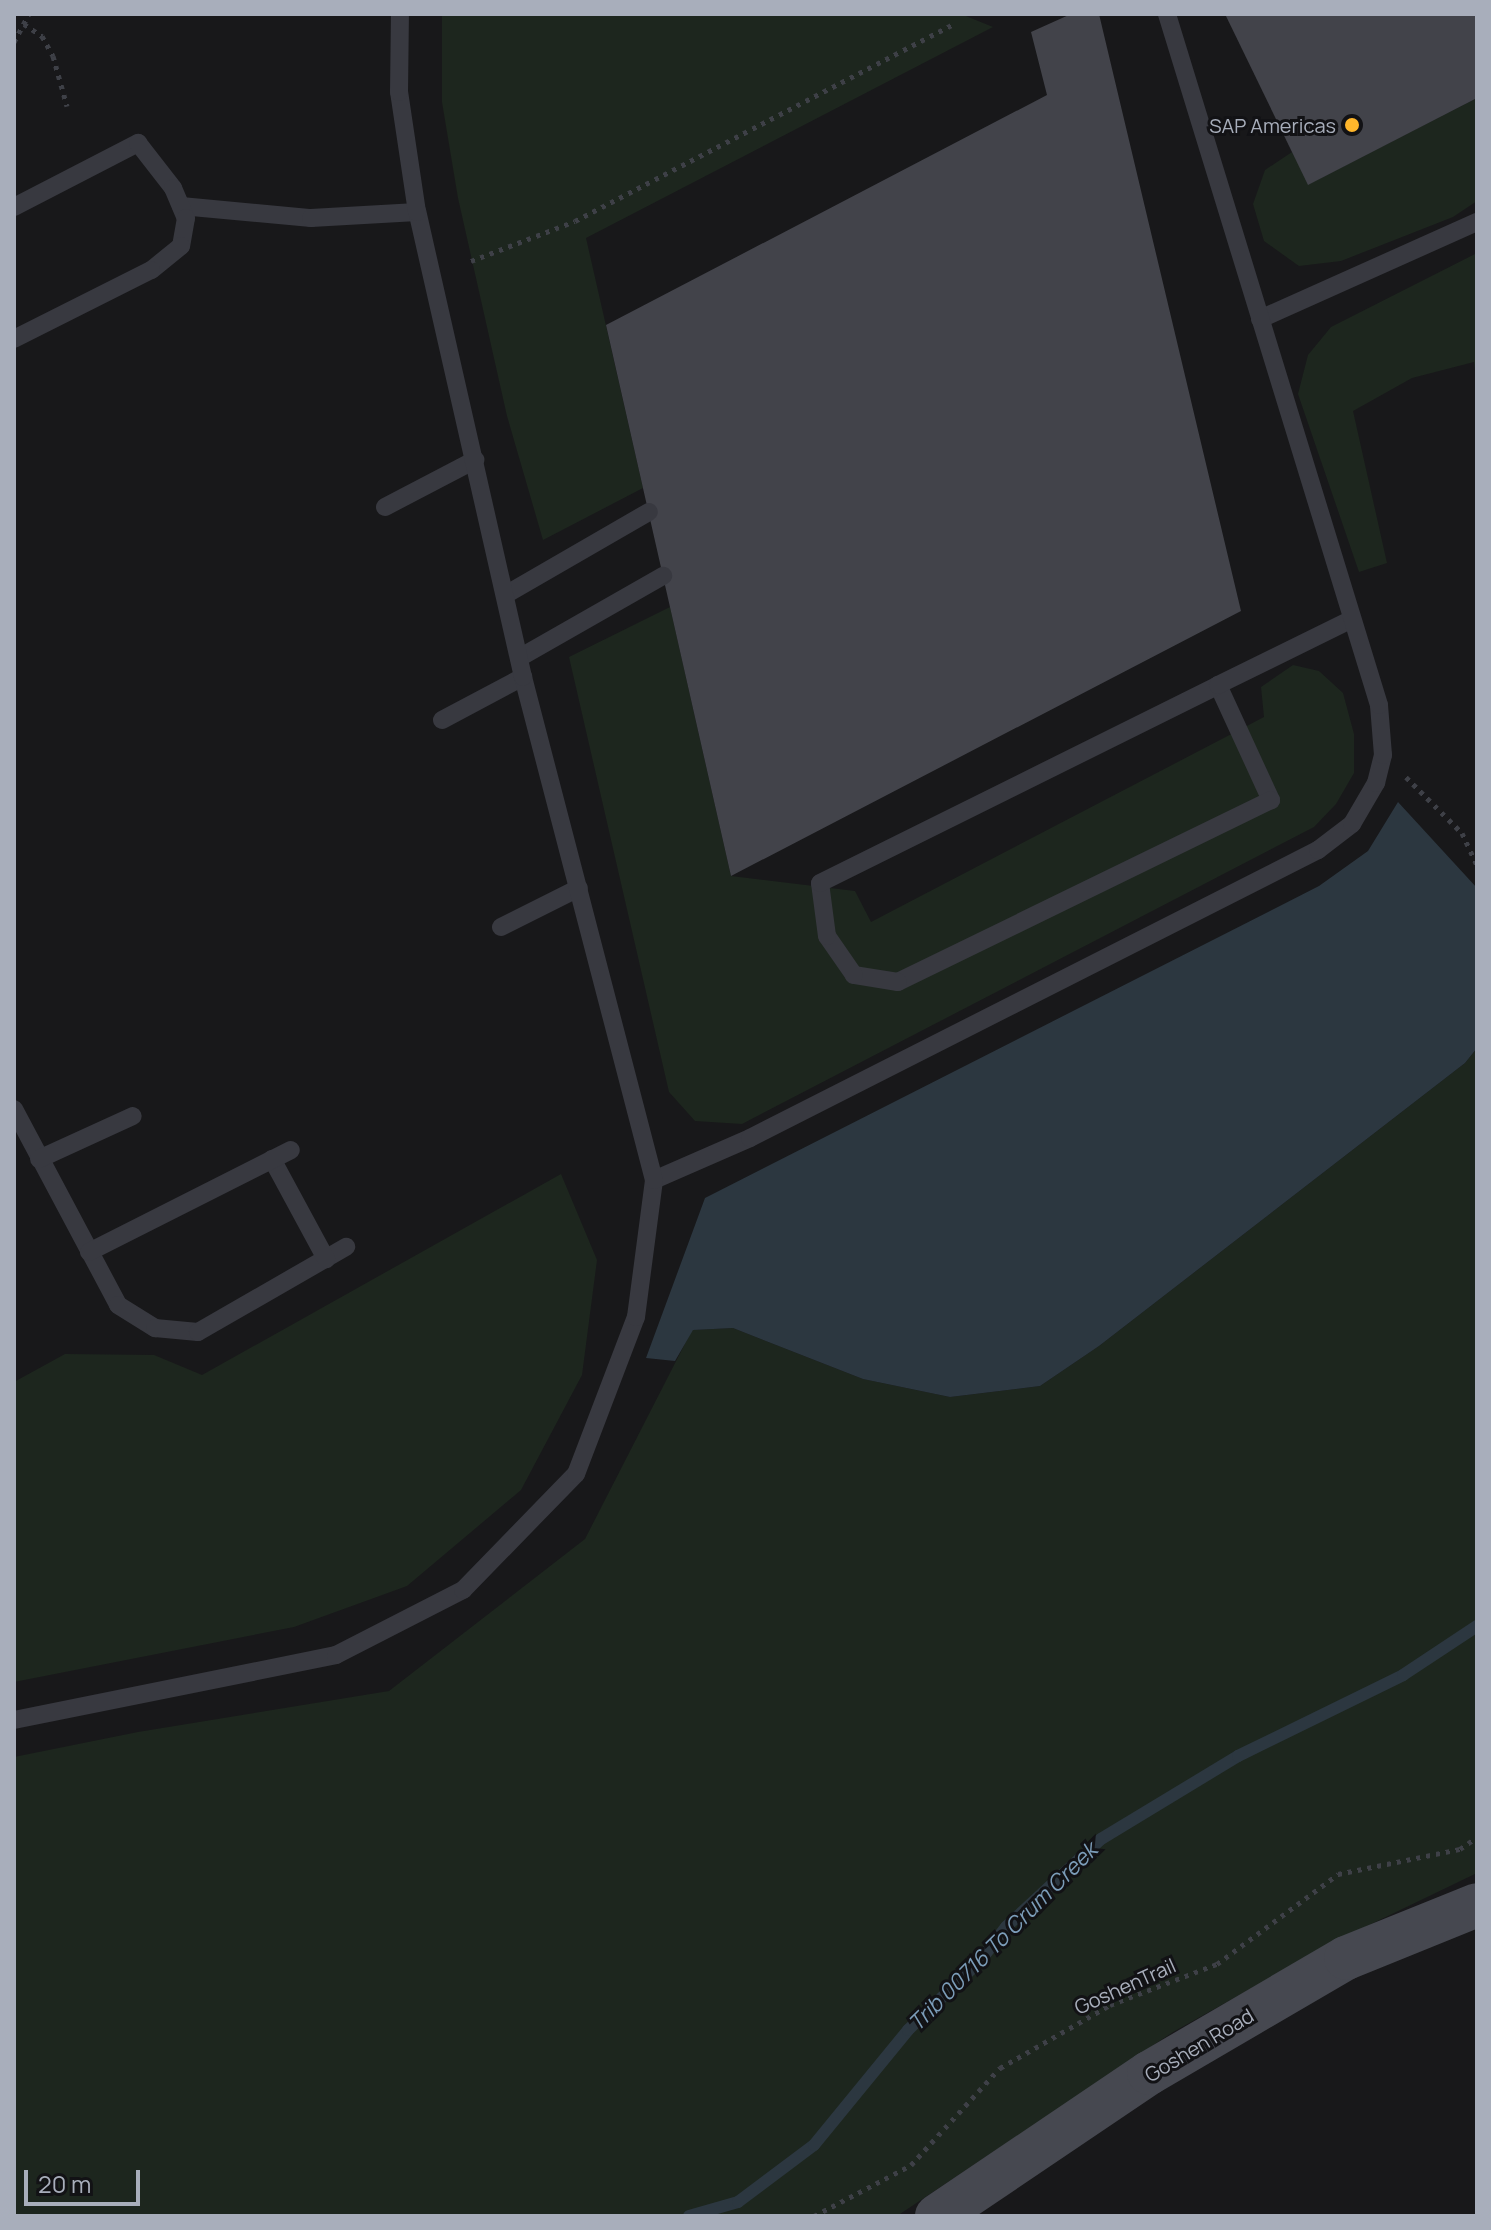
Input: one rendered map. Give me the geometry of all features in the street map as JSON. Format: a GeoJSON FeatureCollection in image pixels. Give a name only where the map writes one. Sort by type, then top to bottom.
{"type":"FeatureCollection","features":[{"type":"Feature","properties":{"kind":"main road","name":"Goshen Road"},"geometry":{"type":"LineString","coordinates":[[937,2216],[1149,2073],[1346,1958],[1477,1905]]}},
{"type":"Feature","properties":{"kind":"lane"},"geometry":{"type":"LineString","coordinates":[[14,1720],[336,1655],[463,1590],[576,1474],[636,1317],[654,1180],[523,677],[417,212],[399,92],[400,14]]}},
{"type":"Feature","properties":{"kind":"lane"},"geometry":{"type":"LineString","coordinates":[[654,1180],[750,1138],[1318,850],[1352,824],[1376,783],[1383,755],[1379,705],[1167,14]]}},
{"type":"Feature","properties":{"kind":"lane"},"geometry":{"type":"LineString","coordinates":[[14,207],[138,143],[173,188],[186,218],[181,246],[151,270],[14,339]]}},
{"type":"Feature","properties":{"kind":"lane"},"geometry":{"type":"LineString","coordinates":[[181,206],[311,218],[417,212]]}},
{"type":"Feature","properties":{"kind":"lane"},"geometry":{"type":"LineString","coordinates":[[1260,319],[1477,222]]}},
{"type":"Feature","properties":{"kind":"lane"},"geometry":{"type":"LineString","coordinates":[[385,507],[475,460]]}},
{"type":"Feature","properties":{"kind":"lane"},"geometry":{"type":"LineString","coordinates":[[505,595],[649,512]]}},
{"type":"Feature","properties":{"kind":"lane"},"geometry":{"type":"LineString","coordinates":[[519,658],[663,576]]}},
{"type":"Feature","properties":{"kind":"lane"},"geometry":{"type":"LineString","coordinates":[[1218,685],[1271,800],[898,982],[854,975],[827,936],[820,883],[1218,685],[1352,619]]}},
{"type":"Feature","properties":{"kind":"lane"},"geometry":{"type":"LineString","coordinates":[[442,720],[523,677]]}},
{"type":"Feature","properties":{"kind":"lane"},"geometry":{"type":"LineString","coordinates":[[501,927],[579,888]]}},
{"type":"Feature","properties":{"kind":"lane"},"geometry":{"type":"LineString","coordinates":[[14,1109],[118,1305],[155,1328],[198,1332],[346,1247]]}},
{"type":"Feature","properties":{"kind":"lane"},"geometry":{"type":"LineString","coordinates":[[39,1159],[133,1116]]}},
{"type":"Feature","properties":{"kind":"lane"},"geometry":{"type":"LineString","coordinates":[[89,1252],[291,1150]]}},
{"type":"Feature","properties":{"kind":"lane"},"geometry":{"type":"LineString","coordinates":[[272,1159],[326,1259]]}},
{"type":"Feature","properties":{"kind":"path"},"geometry":{"type":"LineString","coordinates":[[14,42],[29,14]]}},
{"type":"Feature","properties":{"kind":"path"},"geometry":{"type":"LineString","coordinates":[[471,261],[575,221],[956,23]]}},
{"type":"Feature","properties":{"kind":"path"},"geometry":{"type":"LineString","coordinates":[[24,24],[42,36],[53,56],[67,106]]}},
{"type":"Feature","properties":{"kind":"path"},"geometry":{"type":"LineString","coordinates":[[1383,755],[1462,833],[1477,865]]}},
{"type":"Feature","properties":{"kind":"path","name":"GoshenTrail"},"geometry":{"type":"LineString","coordinates":[[814,2216],[911,2165],[1000,2068],[1110,2005],[1217,1964],[1338,1874],[1460,1849],[1477,1837]]}},
{"type":"Feature","properties":{"kind":"shaded area"},"geometry":{"type":"Polygon","coordinates":[[[442,14],[961,14],[993,27],[586,238],[643,488],[543,540],[507,416],[458,198],[442,102],[442,14]]]}},
{"type":"Feature","properties":{"kind":"shaded area"},"geometry":{"type":"Polygon","coordinates":[[[1477,98],[1477,201],[1453,217],[1341,261],[1299,266],[1264,241],[1253,204],[1265,170],[1292,152],[1309,184],[1477,98]]]}},
{"type":"Feature","properties":{"kind":"shaded area"},"geometry":{"type":"Polygon","coordinates":[[[1477,253],[1477,389],[1474,362],[1412,378],[1353,411],[1387,563],[1359,572],[1298,394],[1308,355],[1331,327],[1477,253]]]}},
{"type":"Feature","properties":{"kind":"shaded area"},"geometry":{"type":"Polygon","coordinates":[[[670,607],[731,876],[855,891],[871,922],[1264,717],[1261,687],[1293,665],[1319,671],[1343,693],[1354,734],[1354,773],[1336,804],[1314,827],[742,1124],[695,1121],[669,1092],[569,657],[670,607]]]}},
{"type":"Feature","properties":{"kind":"shaded area"},"geometry":{"type":"Polygon","coordinates":[[[1398,802],[1477,888],[1477,1048],[1465,1063],[1099,1346],[1040,1386],[950,1397],[863,1379],[733,1328],[693,1330],[675,1361],[646,1358],[705,1198],[1319,886],[1368,851],[1398,802]]]}},
{"type":"Feature","properties":{"kind":"shaded area"},"geometry":{"type":"Polygon","coordinates":[[[1477,1048],[1477,1873],[1338,1940],[1173,2032],[897,2216],[14,2216],[14,1757],[138,1732],[389,1691],[585,1539],[692,1330],[733,1328],[863,1379],[950,1397],[1040,1386],[1099,1346],[1465,1063],[1477,1048]]]}},
{"type":"Feature","properties":{"kind":"shaded area"},"geometry":{"type":"Polygon","coordinates":[[[561,1174],[597,1260],[582,1375],[521,1490],[407,1586],[294,1627],[14,1682],[14,1382],[65,1354],[154,1355],[202,1375],[561,1174]]]}},
{"type":"Feature","properties":{"kind":"building"},"geometry":{"type":"Polygon","coordinates":[[[1071,14],[1099,14],[1241,611],[731,876],[606,325],[1047,95],[1031,32],[1071,14]]]}},
{"type":"Feature","properties":{"kind":"building","name":"SAP Americas"},"geometry":{"type":"Polygon","coordinates":[[[1225,14],[1477,14],[1477,98],[1308,185],[1225,14]]]}},
{"type":"Feature","properties":{"kind":"waterway","name":"Trib 00716 To Crum Creek"},"geometry":{"type":"LineString","coordinates":[[689,2216],[738,2202],[814,2145],[908,2030],[980,1961],[1006,1927],[1101,1839],[1238,1756],[1403,1675],[1477,1626]]}},
{"type":"Feature","properties":{"kind":"place","name":"SAP Americas"},"geometry":{"type":"Point","coordinates":[1352,125]}}]}
